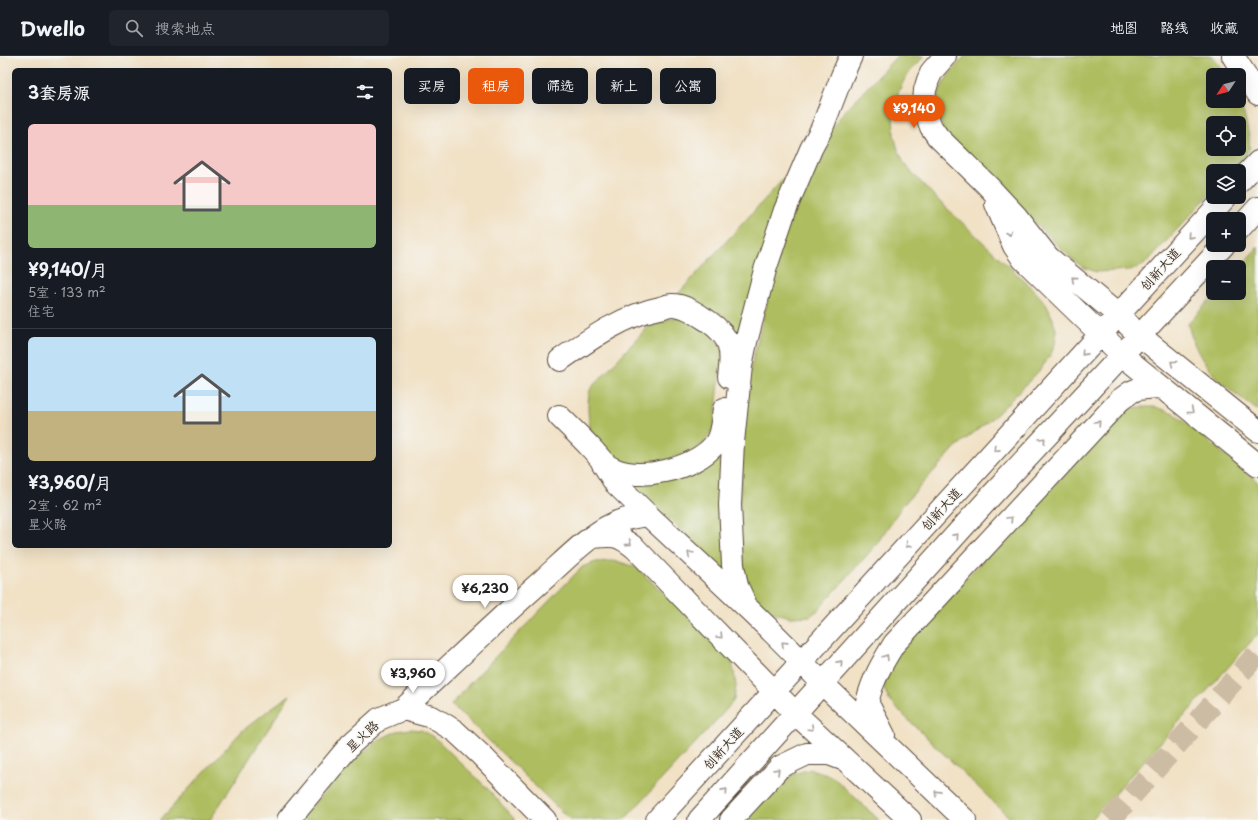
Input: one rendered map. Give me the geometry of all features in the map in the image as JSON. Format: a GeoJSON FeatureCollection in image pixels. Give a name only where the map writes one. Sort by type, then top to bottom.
{"type":"FeatureCollection","features":[{"type":"Feature","properties":{"kind":"street"},"geometry":{"type":"LineString","coordinates":[[747,608],[737,586],[733,565],[730,505],[733,442],[746,342],[765,270],[785,210],[811,149],[822,128],[851,56]]}},
{"type":"Feature","properties":{"kind":"street"},"geometry":{"type":"LineString","coordinates":[[945,56],[932,71],[925,90],[924,102],[927,116],[931,127],[938,137],[1016,216],[1048,257],[1118,315],[1139,336],[1258,431]]}},
{"type":"Feature","properties":{"kind":"street"},"geometry":{"type":"LineString","coordinates":[[1233,56],[1258,94]]}},
{"type":"Feature","properties":{"kind":"street"},"geometry":{"type":"LineString","coordinates":[[1246,175],[1258,162]]}},
{"type":"Feature","properties":{"kind":"street"},"geometry":{"type":"LineString","coordinates":[[987,185],[1014,246],[1023,259],[1122,355],[1258,465]]}},
{"type":"Feature","properties":{"kind":"street","name":"创新大道"},"geometry":{"type":"LineString","coordinates":[[657,820],[1220,204]]}},
{"type":"Feature","properties":{"kind":"street"},"geometry":{"type":"LineString","coordinates":[[1246,221],[1258,208]]}},
{"type":"Feature","properties":{"kind":"street"},"geometry":{"type":"LineString","coordinates":[[699,820],[981,508],[1217,252]]}},
{"type":"Feature","properties":{"kind":"street"},"geometry":{"type":"LineString","coordinates":[[559,416],[608,466],[627,472],[658,473],[674,469],[684,465],[707,451],[716,442],[721,429],[730,368],[730,352],[729,344],[716,327],[695,312],[683,307],[672,305],[636,315],[591,339],[560,360]]}},
{"type":"Feature","properties":{"kind":"street"},"geometry":{"type":"LineString","coordinates":[[897,754],[881,729],[867,702],[872,684],[879,668],[894,644],[1120,400],[1138,389],[1154,387],[1162,388]]}},
{"type":"Feature","properties":{"kind":"street"},"geometry":{"type":"LineString","coordinates":[[598,456],[615,483],[747,608],[802,661],[822,683],[965,820]]}},
{"type":"Feature","properties":{"kind":"street"},"geometry":{"type":"LineString","coordinates":[[403,710],[511,608],[592,537],[623,519],[648,515]]}},
{"type":"Feature","properties":{"kind":"street"},"geometry":{"type":"LineString","coordinates":[[592,537],[609,535],[622,538],[635,548],[795,713],[910,820]]}},
{"type":"Feature","properties":{"kind":"street"},"geometry":{"type":"LineString","coordinates":[[403,710],[432,717],[456,731],[545,820]]}},
{"type":"Feature","properties":{"kind":"street","name":"星火路"},"geometry":{"type":"LineString","coordinates":[[288,820],[351,744],[379,719],[403,710]]}},
{"type":"Feature","properties":{"kind":"street"},"geometry":{"type":"LineString","coordinates":[[731,820],[780,768],[807,754],[830,754],[845,760]]}},
{"type":"Feature","properties":{"kind":"green space"},"geometry":{"type":"Polygon","coordinates":[[[897,56],[924,56],[903,82],[898,93],[893,112],[894,135],[898,150],[904,163],[938,200],[1034,290],[1046,304],[1056,330],[1055,344],[1051,354],[1038,372],[997,414],[955,448],[902,506],[876,545],[817,611],[810,616],[790,617],[763,609],[749,595],[738,538],[746,387],[784,234],[827,134],[843,113],[897,56]]]}},
{"type":"Feature","properties":{"kind":"green space"},"geometry":{"type":"Polygon","coordinates":[[[965,56],[1213,56],[1221,68],[1206,68],[1206,108],[1242,108],[1244,116],[1206,116],[1206,156],[1244,156],[1237,164],[1206,164],[1206,199],[1144,265],[1131,270],[1096,272],[1083,267],[1073,260],[946,136],[938,111],[938,101],[939,92],[949,75],[965,56]]]}},
{"type":"Feature","properties":{"kind":"green space"},"geometry":{"type":"Polygon","coordinates":[[[1246,124],[1250,145],[1246,154],[1246,124]]]}},
{"type":"Feature","properties":{"kind":"green space"},"geometry":{"type":"Polygon","coordinates":[[[797,164],[740,341],[698,306],[678,294],[797,164]]]}},
{"type":"Feature","properties":{"kind":"green space"},"geometry":{"type":"Polygon","coordinates":[[[1258,247],[1258,411],[1223,384],[1214,375],[1199,353],[1188,324],[1210,300],[1246,300],[1246,260],[1258,247]]]}},
{"type":"Feature","properties":{"kind":"green space"},"geometry":{"type":"Polygon","coordinates":[[[681,316],[703,324],[723,349],[714,427],[704,443],[690,453],[650,464],[618,463],[592,435],[589,425],[588,411],[589,392],[591,388],[648,327],[662,321],[681,316]]]}},
{"type":"Feature","properties":{"kind":"green space"},"geometry":{"type":"Polygon","coordinates":[[[1138,407],[1156,407],[1174,413],[1258,482],[1258,634],[1091,820],[1012,820],[890,702],[885,691],[884,684],[900,648],[1125,410],[1138,407]]]}},
{"type":"Feature","properties":{"kind":"green space"},"geometry":{"type":"Polygon","coordinates":[[[723,449],[727,574],[627,479],[723,449]]]}},
{"type":"Feature","properties":{"kind":"green space"},"geometry":{"type":"Polygon","coordinates":[[[596,562],[620,562],[637,568],[731,659],[736,686],[734,700],[624,820],[570,820],[451,705],[471,682],[582,567],[596,562]]]}},
{"type":"Feature","properties":{"kind":"green space"},"geometry":{"type":"Polygon","coordinates":[[[290,695],[210,820],[160,820],[241,732],[290,695]]]}},
{"type":"Feature","properties":{"kind":"green space"},"geometry":{"type":"Polygon","coordinates":[[[410,729],[421,730],[433,736],[490,791],[515,820],[299,820],[353,761],[378,740],[397,731],[410,729]]]}},
{"type":"Feature","properties":{"kind":"green space"},"geometry":{"type":"Polygon","coordinates":[[[811,769],[833,777],[879,820],[742,820],[784,778],[811,769]]]}},
{"type":"Feature","properties":{"kind":"tunnel"},"geometry":{"type":"LineString","coordinates":[[1110,820],[1258,653]]}}]}
